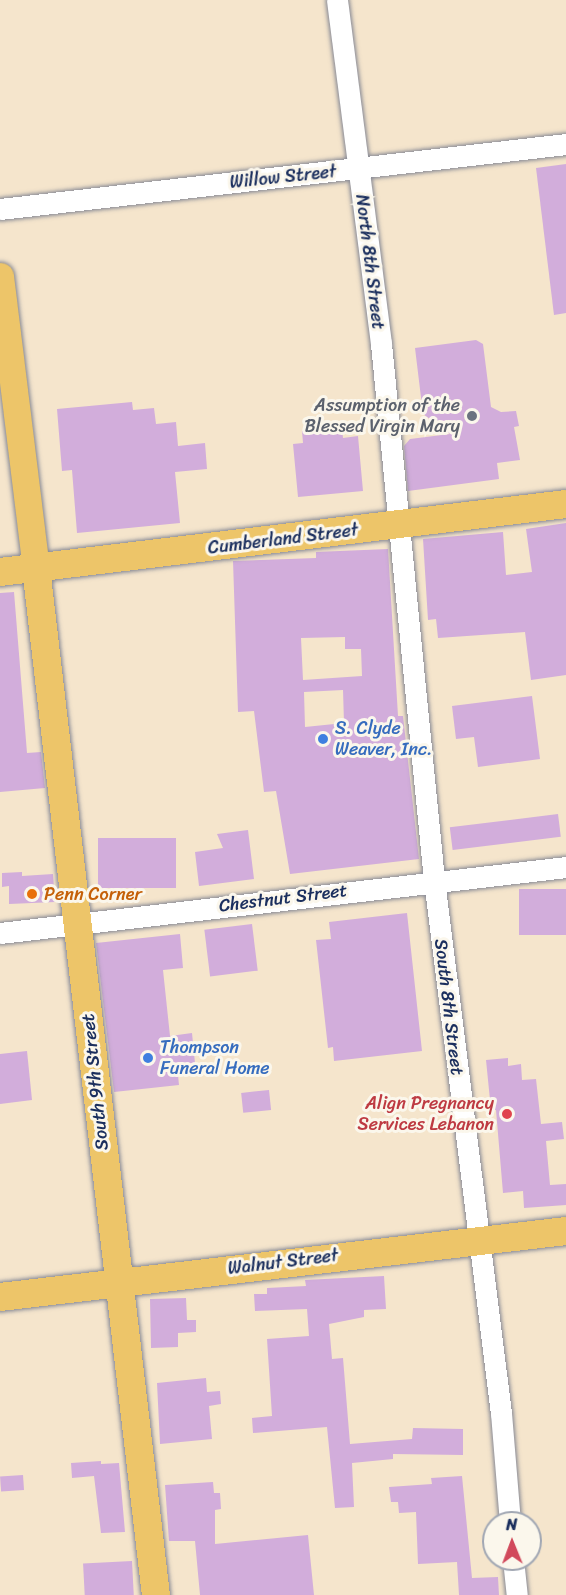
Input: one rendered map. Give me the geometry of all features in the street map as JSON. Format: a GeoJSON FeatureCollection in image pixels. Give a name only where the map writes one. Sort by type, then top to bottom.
{"type":"FeatureCollection","features":[{"type":"Feature","properties":{"kind":"highway","name":"Cumberland Street"},"geometry":{"type":"LineString","coordinates":[[0,572],[566,504]]}},
{"type":"Feature","properties":{"kind":"highway","name":"South 9th Street"},"geometry":{"type":"LineString","coordinates":[[36,568],[156,1595]]}},
{"type":"Feature","properties":{"kind":"highway","name":"Walnut Street"},"geometry":{"type":"LineString","coordinates":[[0,1297],[118,1281],[566,1230]]}},
{"type":"Feature","properties":{"kind":"main road"},"geometry":{"type":"LineString","coordinates":[[0,276],[36,568]]}},
{"type":"Feature","properties":{"kind":"street","name":"North 8th Street"},"geometry":{"type":"LineString","coordinates":[[338,0],[398,525]]}},
{"type":"Feature","properties":{"kind":"street","name":"Willow Street"},"geometry":{"type":"LineString","coordinates":[[0,209],[566,144]]}},
{"type":"Feature","properties":{"kind":"street","name":"South 8th Street"},"geometry":{"type":"LineString","coordinates":[[398,525],[434,880],[479,1239],[509,1511]]}},
{"type":"Feature","properties":{"kind":"street","name":"Chestnut Street"},"geometry":{"type":"LineString","coordinates":[[0,933],[434,880],[566,867]]}},
{"type":"Feature","properties":{"kind":"street"},"geometry":{"type":"LineString","coordinates":[[514,1571],[517,1595]]}},
{"type":"Feature","properties":{"kind":"building"},"geometry":{"type":"Polygon","coordinates":[[[566,164],[566,313],[554,315],[536,168],[566,164]]]}},
{"type":"Feature","properties":{"kind":"building","name":"Assumption of the Blessed Virgin Mary"},"geometry":{"type":"Polygon","coordinates":[[[476,340],[483,344],[491,407],[501,412],[516,411],[519,426],[514,427],[520,460],[497,463],[499,479],[408,491],[404,446],[410,439],[450,434],[423,414],[415,348],[476,340]]]}},
{"type":"Feature","properties":{"kind":"building"},"geometry":{"type":"Polygon","coordinates":[[[132,402],[133,410],[154,408],[156,424],[176,422],[178,446],[205,443],[207,469],[175,472],[180,523],[77,533],[72,470],[62,471],[57,409],[132,402]]]}},
{"type":"Feature","properties":{"kind":"building"},"geometry":{"type":"Polygon","coordinates":[[[342,428],[343,438],[358,436],[363,491],[298,497],[293,444],[303,443],[302,431],[342,428]]]}},
{"type":"Feature","properties":{"kind":"building"},"geometry":{"type":"Polygon","coordinates":[[[566,523],[566,675],[531,680],[525,632],[438,638],[436,619],[428,620],[423,539],[503,532],[506,575],[532,572],[526,529],[566,523]]]}},
{"type":"Feature","properties":{"kind":"building"},"geometry":{"type":"Polygon","coordinates":[[[388,549],[398,716],[403,716],[419,859],[290,874],[276,791],[264,792],[254,711],[238,712],[233,561],[316,558],[316,552],[388,549]],[[345,637],[301,638],[303,680],[362,676],[361,649],[345,649],[345,637]],[[343,690],[304,692],[305,727],[344,723],[343,690]]]}},
{"type":"Feature","properties":{"kind":"building"},"geometry":{"type":"Polygon","coordinates":[[[14,592],[27,753],[41,752],[45,788],[0,792],[0,593],[14,592]]]}},
{"type":"Feature","properties":{"kind":"building"},"geometry":{"type":"Polygon","coordinates":[[[532,696],[540,759],[478,767],[474,737],[456,739],[452,706],[532,696]]]}},
{"type":"Feature","properties":{"kind":"building"},"geometry":{"type":"Polygon","coordinates":[[[558,814],[561,837],[453,850],[450,827],[558,814]]]}},
{"type":"Feature","properties":{"kind":"building"},"geometry":{"type":"Polygon","coordinates":[[[248,830],[254,879],[199,886],[195,852],[223,848],[217,834],[248,830]]]}},
{"type":"Feature","properties":{"kind":"building"},"geometry":{"type":"Polygon","coordinates":[[[98,838],[176,838],[176,888],[98,888],[98,838]]]}},
{"type":"Feature","properties":{"kind":"building","name":"Penn Corner"},"geometry":{"type":"Polygon","coordinates":[[[22,872],[22,876],[53,874],[55,902],[9,904],[9,886],[2,887],[2,873],[22,872]]]}},
{"type":"Feature","properties":{"kind":"building"},"geometry":{"type":"Polygon","coordinates":[[[519,889],[566,889],[566,935],[519,935],[519,889]]]}},
{"type":"Feature","properties":{"kind":"building"},"geometry":{"type":"Polygon","coordinates":[[[407,913],[422,1051],[334,1061],[333,1047],[328,1048],[316,940],[331,939],[329,922],[407,913]]]}},
{"type":"Feature","properties":{"kind":"building"},"geometry":{"type":"Polygon","coordinates":[[[252,924],[258,971],[210,976],[204,930],[252,924]]]}},
{"type":"Feature","properties":{"kind":"building"},"geometry":{"type":"Polygon","coordinates":[[[180,934],[183,968],[163,970],[170,1036],[192,1033],[196,1073],[178,1075],[179,1085],[114,1092],[96,943],[180,934]]]}},
{"type":"Feature","properties":{"kind":"building"},"geometry":{"type":"Polygon","coordinates":[[[27,1051],[32,1100],[0,1104],[0,1054],[27,1051]]]}},
{"type":"Feature","properties":{"kind":"building"},"geometry":{"type":"Polygon","coordinates":[[[508,1058],[508,1066],[521,1064],[522,1080],[536,1079],[541,1124],[562,1122],[564,1139],[546,1141],[550,1185],[566,1184],[566,1205],[524,1208],[523,1191],[503,1193],[496,1110],[491,1110],[486,1060],[508,1058]]]}},
{"type":"Feature","properties":{"kind":"building"},"geometry":{"type":"Polygon","coordinates":[[[269,1090],[271,1110],[243,1113],[241,1093],[269,1090]]]}},
{"type":"Feature","properties":{"kind":"building"},"geometry":{"type":"Polygon","coordinates":[[[384,1276],[386,1309],[364,1310],[364,1317],[329,1324],[332,1359],[343,1358],[350,1444],[412,1439],[413,1428],[463,1429],[463,1455],[393,1454],[393,1459],[352,1463],[354,1507],[335,1508],[327,1427],[253,1433],[252,1418],[272,1416],[267,1339],[309,1336],[307,1309],[255,1311],[254,1294],[267,1294],[267,1288],[306,1286],[305,1280],[384,1276]]]}},
{"type":"Feature","properties":{"kind":"building"},"geometry":{"type":"Polygon","coordinates":[[[186,1298],[187,1320],[196,1320],[196,1332],[178,1333],[178,1347],[151,1348],[150,1299],[186,1298]]]}},
{"type":"Feature","properties":{"kind":"building"},"geometry":{"type":"Polygon","coordinates":[[[206,1378],[207,1392],[220,1391],[221,1404],[209,1406],[212,1439],[160,1444],[157,1383],[206,1378]]]}},
{"type":"Feature","properties":{"kind":"building"},"geometry":{"type":"Polygon","coordinates":[[[101,1461],[101,1464],[119,1463],[125,1532],[101,1533],[94,1476],[72,1478],[71,1463],[101,1461]]]}},
{"type":"Feature","properties":{"kind":"building"},"geometry":{"type":"Polygon","coordinates":[[[23,1475],[24,1490],[1,1492],[0,1477],[23,1475]]]}},
{"type":"Feature","properties":{"kind":"building"},"geometry":{"type":"Polygon","coordinates":[[[462,1476],[472,1578],[498,1577],[499,1595],[459,1595],[457,1562],[418,1564],[416,1512],[399,1513],[398,1502],[391,1502],[389,1487],[432,1484],[431,1478],[462,1476]]]}},
{"type":"Feature","properties":{"kind":"building"},"geometry":{"type":"Polygon","coordinates":[[[213,1482],[214,1493],[220,1493],[221,1509],[215,1510],[215,1544],[308,1535],[314,1595],[200,1595],[195,1541],[169,1541],[165,1485],[213,1482]]]}},
{"type":"Feature","properties":{"kind":"building"},"geometry":{"type":"Polygon","coordinates":[[[132,1561],[134,1595],[85,1595],[83,1564],[132,1561]]]}},
{"type":"Feature","properties":{"kind":"place","name":"Assumption of the Blessed Virgin Mary"},"geometry":{"type":"Point","coordinates":[472,416]}},
{"type":"Feature","properties":{"kind":"place","name":"S. Clyde Weaver, Inc."},"geometry":{"type":"Point","coordinates":[323,739]}},
{"type":"Feature","properties":{"kind":"place","name":"Penn Corner"},"geometry":{"type":"Point","coordinates":[32,894]}},
{"type":"Feature","properties":{"kind":"place","name":"Thompson Funeral Home"},"geometry":{"type":"Point","coordinates":[148,1058]}},
{"type":"Feature","properties":{"kind":"place","name":"Align Pregnancy Services Lebanon"},"geometry":{"type":"Point","coordinates":[507,1114]}}]}
